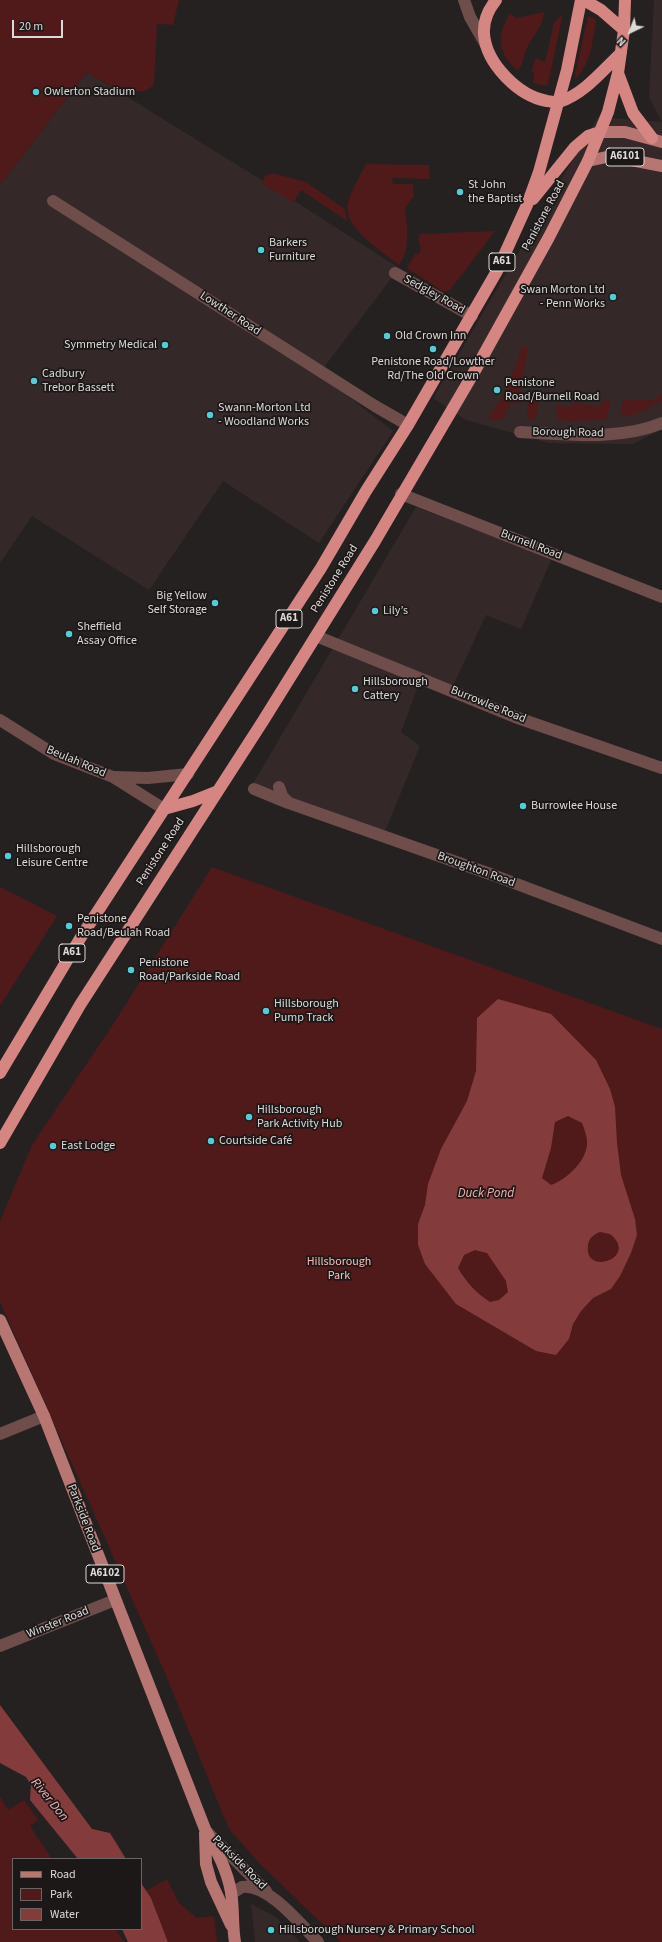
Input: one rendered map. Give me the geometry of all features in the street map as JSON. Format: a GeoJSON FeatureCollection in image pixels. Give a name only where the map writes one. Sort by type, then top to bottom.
{"type":"FeatureCollection","features":[{"type":"Feature","properties":{"kind":"highway"},"geometry":{"type":"LineString","coordinates":[[496,0],[484,23],[486,46],[507,79],[524,93],[539,100],[557,102],[586,87],[621,53]]}},
{"type":"Feature","properties":{"kind":"highway"},"geometry":{"type":"LineString","coordinates":[[582,0],[601,10],[624,30]]}},
{"type":"Feature","properties":{"kind":"highway","name":"Penistone Road"},"geometry":{"type":"LineString","coordinates":[[0,1074],[81,937],[164,808],[188,774],[282,630],[366,491],[408,426],[497,271],[527,205],[545,153],[557,102],[567,70],[582,0]]}},
{"type":"Feature","properties":{"kind":"highway","name":"Penistone Road"},"geometry":{"type":"LineString","coordinates":[[0,1143],[80,1005],[218,791],[375,541],[509,310],[588,161],[612,100],[618,73],[624,30],[625,0]]}},
{"type":"Feature","properties":{"kind":"highway","name":"A6101"},"geometry":{"type":"LineString","coordinates":[[618,73],[633,113],[657,140]]}},
{"type":"Feature","properties":{"kind":"highway"},"geometry":{"type":"LineString","coordinates":[[527,205],[575,147],[588,136],[600,132]]}},
{"type":"Feature","properties":{"kind":"highway"},"geometry":{"type":"LineString","coordinates":[[164,808],[193,801],[218,791]]}},
{"type":"Feature","properties":{"kind":"main road","name":"A6101"},"geometry":{"type":"LineString","coordinates":[[600,132],[624,132],[657,140]]}},
{"type":"Feature","properties":{"kind":"main road","name":"A6101"},"geometry":{"type":"LineString","coordinates":[[588,161],[611,156],[662,166]]}},
{"type":"Feature","properties":{"kind":"main road","name":"Parkside Road"},"geometry":{"type":"LineString","coordinates":[[0,1320],[44,1416],[205,1829],[221,1859],[231,1894]]}},
{"type":"Feature","properties":{"kind":"main road","name":"Parkside Road"},"geometry":{"type":"LineString","coordinates":[[205,1829],[206,1864],[214,1892],[225,1913]]}},
{"type":"Feature","properties":{"kind":"main road"},"geometry":{"type":"LineString","coordinates":[[225,1913],[226,1901],[231,1894]]}},
{"type":"Feature","properties":{"kind":"main road","name":"A6102"},"geometry":{"type":"LineString","coordinates":[[231,1894],[232,1929]]}},
{"type":"Feature","properties":{"kind":"main road","name":"A6102"},"geometry":{"type":"LineString","coordinates":[[225,1913],[232,1929],[235,1942]]}},
{"type":"Feature","properties":{"kind":"street"},"geometry":{"type":"LineString","coordinates":[[464,0],[470,17],[486,46]]}},
{"type":"Feature","properties":{"kind":"street","name":"Lowther Road"},"geometry":{"type":"LineString","coordinates":[[53,201],[408,426]]}},
{"type":"Feature","properties":{"kind":"street","name":"Sedgley Road"},"geometry":{"type":"LineString","coordinates":[[395,273],[472,316]]}},
{"type":"Feature","properties":{"kind":"street","name":"Borough Road"},"geometry":{"type":"LineString","coordinates":[[520,432],[589,436],[652,427],[662,423]]}},
{"type":"Feature","properties":{"kind":"street","name":"Burnell Road"},"geometry":{"type":"LineString","coordinates":[[401,494],[662,597]]}},
{"type":"Feature","properties":{"kind":"street","name":"Burrowlee Road"},"geometry":{"type":"LineString","coordinates":[[316,636],[515,717],[662,768]]}},
{"type":"Feature","properties":{"kind":"street","name":"Beulah Road"},"geometry":{"type":"LineString","coordinates":[[0,720],[54,754],[112,777],[164,808]]}},
{"type":"Feature","properties":{"kind":"street","name":"Beulah Road"},"geometry":{"type":"LineString","coordinates":[[112,777],[148,778],[188,774]]}},
{"type":"Feature","properties":{"kind":"street"},"geometry":{"type":"LineString","coordinates":[[279,787],[282,796],[289,803]]}},
{"type":"Feature","properties":{"kind":"street","name":"Broughton Road"},"geometry":{"type":"LineString","coordinates":[[254,789],[289,803],[493,875],[662,939]]}},
{"type":"Feature","properties":{"kind":"street"},"geometry":{"type":"LineString","coordinates":[[0,1434],[44,1416]]}},
{"type":"Feature","properties":{"kind":"street","name":"Winster Road"},"geometry":{"type":"LineString","coordinates":[[0,1646],[116,1600]]}},
{"type":"Feature","properties":{"kind":"street","name":"Parkside Road"},"geometry":{"type":"LineString","coordinates":[[205,1829],[318,1942]]}},
{"type":"Feature","properties":{"kind":"street","name":"Parkside Road"},"geometry":{"type":"LineString","coordinates":[[231,1894],[242,1887],[248,1886],[258,1889],[272,1897]]}},
{"type":"Feature","properties":{"kind":"shaded area"},"geometry":{"type":"Polygon","coordinates":[[[654,0],[662,0],[662,121],[649,98],[654,0]]]}},
{"type":"Feature","properties":{"kind":"shaded area"},"geometry":{"type":"Polygon","coordinates":[[[87,72],[268,184],[399,268],[319,374],[393,431],[319,543],[223,481],[149,590],[32,516],[0,563],[0,185],[87,72]]]}},
{"type":"Feature","properties":{"kind":"shaded area"},"geometry":{"type":"Polygon","coordinates":[[[598,117],[662,122],[662,429],[633,444],[549,443],[466,420],[433,398],[598,117]]]}},
{"type":"Feature","properties":{"kind":"shaded area"},"geometry":{"type":"Polygon","coordinates":[[[416,507],[552,558],[521,629],[486,615],[452,688],[422,675],[401,732],[420,746],[382,839],[251,787],[416,507]]]}},
{"type":"Feature","properties":{"kind":"shaded area","name":"Hillsborough Nursery & Primary School"},"geometry":{"type":"Polygon","coordinates":[[[251,1904],[276,1917],[300,1942],[255,1942],[251,1904]]]}},
{"type":"Feature","properties":{"kind":"green space","name":"Owlerton Stadium"},"geometry":{"type":"Polygon","coordinates":[[[0,0],[179,0],[173,25],[157,24],[154,84],[148,90],[124,94],[87,72],[0,185],[0,0]]]}},
{"type":"Feature","properties":{"kind":"green space"},"geometry":{"type":"Polygon","coordinates":[[[544,12],[540,26],[526,50],[521,66],[517,70],[505,56],[502,49],[501,36],[506,21],[510,13],[516,18],[544,12]]]}},
{"type":"Feature","properties":{"kind":"green space"},"geometry":{"type":"Polygon","coordinates":[[[563,14],[548,84],[545,86],[533,83],[534,72],[531,71],[536,58],[545,62],[554,23],[563,14]]]}},
{"type":"Feature","properties":{"kind":"green space"},"geometry":{"type":"Polygon","coordinates":[[[588,16],[594,18],[596,22],[592,46],[584,68],[574,80],[588,16]]]}},
{"type":"Feature","properties":{"kind":"green space"},"geometry":{"type":"Polygon","coordinates":[[[366,164],[429,165],[430,179],[392,178],[393,184],[413,184],[414,196],[405,208],[407,245],[403,259],[399,265],[374,246],[357,230],[351,221],[348,212],[348,203],[351,193],[366,164]]]}},
{"type":"Feature","properties":{"kind":"green space"},"geometry":{"type":"Polygon","coordinates":[[[272,173],[306,182],[345,209],[347,221],[301,190],[293,203],[261,183],[266,175],[272,173]]]}},
{"type":"Feature","properties":{"kind":"green space"},"geometry":{"type":"Polygon","coordinates":[[[495,231],[450,290],[444,292],[407,268],[415,254],[419,254],[421,248],[418,240],[420,234],[495,231]]]}},
{"type":"Feature","properties":{"kind":"green space"},"geometry":{"type":"Polygon","coordinates":[[[522,346],[528,347],[518,404],[510,403],[503,420],[489,419],[508,385],[522,346]]]}},
{"type":"Feature","properties":{"kind":"green space"},"geometry":{"type":"Polygon","coordinates":[[[662,393],[662,400],[648,409],[632,415],[621,415],[621,403],[623,404],[624,399],[636,401],[637,398],[652,401],[662,393]]]}},
{"type":"Feature","properties":{"kind":"green space"},"geometry":{"type":"Polygon","coordinates":[[[528,400],[539,402],[536,417],[533,421],[529,419],[527,415],[528,400]]]}},
{"type":"Feature","properties":{"kind":"green space"},"geometry":{"type":"Polygon","coordinates":[[[602,400],[611,402],[607,417],[604,420],[565,421],[558,419],[556,405],[571,408],[572,402],[600,407],[602,400]]]}},
{"type":"Feature","properties":{"kind":"green space","name":"Hillsborough Park"},"geometry":{"type":"Polygon","coordinates":[[[212,867],[662,1029],[662,1942],[341,1942],[259,1863],[230,1830],[165,1673],[0,1302],[0,1221],[32,1145],[114,1023],[212,867]]]}},
{"type":"Feature","properties":{"kind":"green space"},"geometry":{"type":"Polygon","coordinates":[[[0,887],[57,916],[0,1006],[0,887]]]}},
{"type":"Feature","properties":{"kind":"green space"},"geometry":{"type":"Polygon","coordinates":[[[0,1796],[8,1810],[24,1800],[38,1820],[30,1826],[51,1858],[12,1858],[12,1930],[116,1930],[124,1942],[0,1942],[0,1796]]]}},
{"type":"Feature","properties":{"kind":"green space"},"geometry":{"type":"Polygon","coordinates":[[[167,1879],[179,1903],[197,1918],[214,1916],[217,1942],[168,1942],[151,1898],[146,1891],[167,1879]]]}},
{"type":"Feature","properties":{"kind":"water","name":"Duck Pond"},"geometry":{"type":"Polygon","coordinates":[[[498,999],[551,1014],[596,1060],[610,1089],[615,1107],[621,1175],[635,1219],[637,1235],[631,1253],[620,1276],[611,1289],[593,1298],[581,1311],[573,1324],[569,1339],[556,1355],[536,1351],[456,1304],[425,1264],[418,1245],[418,1224],[425,1205],[428,1184],[441,1149],[467,1101],[476,1071],[477,1018],[498,999]],[[568,1116],[555,1122],[551,1148],[542,1178],[551,1185],[562,1180],[577,1166],[584,1156],[587,1147],[587,1140],[582,1123],[568,1116]],[[598,1233],[589,1240],[589,1255],[594,1260],[601,1262],[615,1256],[619,1250],[617,1243],[610,1234],[598,1233]],[[475,1250],[464,1255],[458,1268],[468,1283],[480,1295],[490,1302],[499,1300],[508,1292],[506,1281],[487,1253],[475,1250]]]}},
{"type":"Feature","properties":{"kind":"water","name":"River Don"},"geometry":{"type":"Polygon","coordinates":[[[0,1705],[92,1829],[110,1833],[125,1858],[77,1858],[30,1800],[31,1785],[26,1777],[0,1763],[0,1705]]]}},
{"type":"Feature","properties":{"kind":"water"},"geometry":{"type":"Polygon","coordinates":[[[142,1884],[151,1898],[168,1942],[128,1942],[122,1930],[142,1930],[142,1884]]]}},
{"type":"Feature","properties":{"kind":"place","name":"Owlerton Stadium"},"geometry":{"type":"Point","coordinates":[36,92]}},
{"type":"Feature","properties":{"kind":"place","name":"St John the Baptist"},"geometry":{"type":"Point","coordinates":[460,192]}},
{"type":"Feature","properties":{"kind":"place","name":"Barkers Furniture"},"geometry":{"type":"Point","coordinates":[261,250]}},
{"type":"Feature","properties":{"kind":"place","name":"Swan Morton Ltd - Penn Works"},"geometry":{"type":"Point","coordinates":[613,297]}},
{"type":"Feature","properties":{"kind":"place","name":"Old Crown Inn"},"geometry":{"type":"Point","coordinates":[387,336]}},
{"type":"Feature","properties":{"kind":"place","name":"Symmetry Medical"},"geometry":{"type":"Point","coordinates":[165,345]}},
{"type":"Feature","properties":{"kind":"place","name":"Penistone Road/Lowther Rd/The Old Crown"},"geometry":{"type":"Point","coordinates":[433,349]}},
{"type":"Feature","properties":{"kind":"place","name":"Cadbury Trebor Bassett"},"geometry":{"type":"Point","coordinates":[34,381]}},
{"type":"Feature","properties":{"kind":"place","name":"Penistone Road/Burnell Road"},"geometry":{"type":"Point","coordinates":[497,390]}},
{"type":"Feature","properties":{"kind":"place","name":"Swann-Morton Ltd - Woodland Works"},"geometry":{"type":"Point","coordinates":[210,415]}},
{"type":"Feature","properties":{"kind":"place","name":"Big Yellow Self Storage"},"geometry":{"type":"Point","coordinates":[215,603]}},
{"type":"Feature","properties":{"kind":"place","name":"Lily’s"},"geometry":{"type":"Point","coordinates":[375,611]}},
{"type":"Feature","properties":{"kind":"place","name":"Sheffield Assay Office"},"geometry":{"type":"Point","coordinates":[69,634]}},
{"type":"Feature","properties":{"kind":"place","name":"Hillsborough Cattery"},"geometry":{"type":"Point","coordinates":[355,689]}},
{"type":"Feature","properties":{"kind":"place","name":"Burrowlee House"},"geometry":{"type":"Point","coordinates":[523,806]}},
{"type":"Feature","properties":{"kind":"place","name":"Hillsborough Leisure Centre"},"geometry":{"type":"Point","coordinates":[8,856]}},
{"type":"Feature","properties":{"kind":"place","name":"Penistone Road/Beulah Road"},"geometry":{"type":"Point","coordinates":[69,926]}},
{"type":"Feature","properties":{"kind":"place","name":"Penistone Road/Parkside Road"},"geometry":{"type":"Point","coordinates":[131,970]}},
{"type":"Feature","properties":{"kind":"place","name":"Hillsborough Pump Track"},"geometry":{"type":"Point","coordinates":[266,1011]}},
{"type":"Feature","properties":{"kind":"place","name":"Hillsborough Park Activity Hub"},"geometry":{"type":"Point","coordinates":[249,1117]}},
{"type":"Feature","properties":{"kind":"place","name":"Courtside Café"},"geometry":{"type":"Point","coordinates":[211,1141]}},
{"type":"Feature","properties":{"kind":"place","name":"East Lodge"},"geometry":{"type":"Point","coordinates":[53,1146]}},
{"type":"Feature","properties":{"kind":"place","name":"Hillsborough Nursery & Primary School"},"geometry":{"type":"Point","coordinates":[271,1930]}}]}
